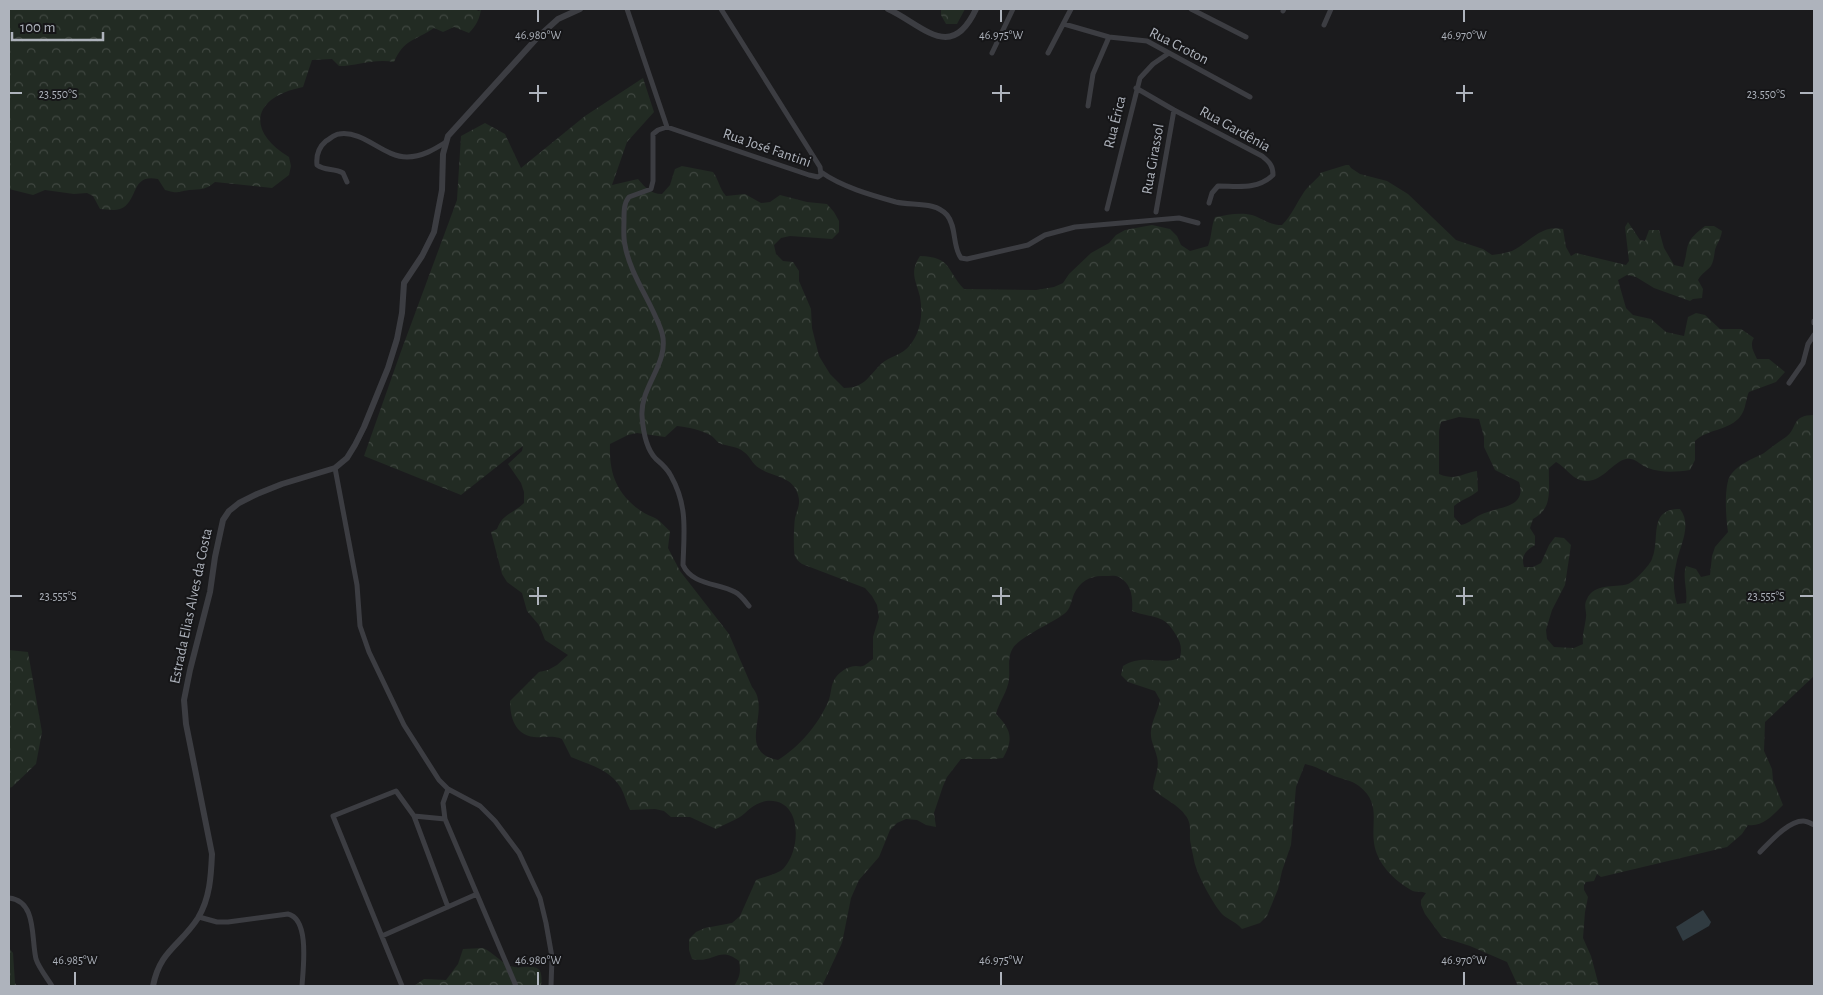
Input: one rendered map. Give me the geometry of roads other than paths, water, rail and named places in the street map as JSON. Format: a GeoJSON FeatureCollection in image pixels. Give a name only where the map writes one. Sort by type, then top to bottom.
{"type":"FeatureCollection","features":[{"type":"Feature","properties":{"kind":"street","name":"Estrada Elias Alves da Costa"},"geometry":{"type":"LineString","coordinates":[[153,986],[162,960],[199,916],[208,892],[212,854],[186,724],[184,700],[210,592],[223,520],[240,503],[257,494],[282,484],[335,468],[347,458],[375,402],[397,339],[402,313],[404,283],[434,232],[442,190],[443,154],[446,142],[453,130],[538,38],[558,19],[580,9]]}},
{"type":"Feature","properties":{"kind":"street"},"geometry":{"type":"LineString","coordinates":[[627,9],[667,127],[653,134],[653,181],[651,189],[630,197],[625,206],[624,215],[625,247],[661,333],[664,346],[663,355],[642,404],[644,432],[650,451],[665,466],[672,477],[681,500],[685,520],[682,564],[684,568],[694,577],[735,592],[750,606]]}},
{"type":"Feature","properties":{"kind":"street","name":"Rua José Fantini"},"geometry":{"type":"LineString","coordinates":[[667,127],[814,177],[818,177],[821,172],[820,167],[721,9]]}},
{"type":"Feature","properties":{"kind":"street"},"geometry":{"type":"LineString","coordinates":[[888,9],[933,34],[948,37],[958,35],[964,30],[976,9]]}},
{"type":"Feature","properties":{"kind":"street"},"geometry":{"type":"LineString","coordinates":[[992,53],[1013,9]]}},
{"type":"Feature","properties":{"kind":"street"},"geometry":{"type":"LineString","coordinates":[[1048,53],[1070,9]]}},
{"type":"Feature","properties":{"kind":"street"},"geometry":{"type":"LineString","coordinates":[[1191,9],[1246,37]]}},
{"type":"Feature","properties":{"kind":"street"},"geometry":{"type":"LineString","coordinates":[[1324,25],[1331,9]]}},
{"type":"Feature","properties":{"kind":"street","name":"Rua Croton"},"geometry":{"type":"LineString","coordinates":[[1064,24],[1109,37],[1148,41],[1250,97]]}},
{"type":"Feature","properties":{"kind":"street"},"geometry":{"type":"LineString","coordinates":[[1088,106],[1093,74],[1109,37]]}},
{"type":"Feature","properties":{"kind":"street","name":"Rua Érica"},"geometry":{"type":"LineString","coordinates":[[1107,209],[1136,88],[1145,71],[1169,53]]}},
{"type":"Feature","properties":{"kind":"street","name":"Rua Gardênia"},"geometry":{"type":"LineString","coordinates":[[1136,88],[1262,156],[1272,166],[1272,175],[1264,183],[1253,186],[1218,186],[1212,193],[1209,202]]}},
{"type":"Feature","properties":{"kind":"street","name":"Rua Girassol"},"geometry":{"type":"LineString","coordinates":[[1156,212],[1174,110]]}},
{"type":"Feature","properties":{"kind":"street"},"geometry":{"type":"LineString","coordinates":[[346,182],[343,173],[338,170],[322,169],[317,165],[316,157],[323,144],[338,134],[352,134],[393,154],[407,157],[431,152],[446,142]]}},
{"type":"Feature","properties":{"kind":"street"},"geometry":{"type":"LineString","coordinates":[[821,172],[847,185],[897,202],[935,207],[946,214],[956,238],[958,255],[961,258],[967,259],[1028,245],[1044,235],[1076,227],[1172,219],[1198,223]]}},
{"type":"Feature","properties":{"kind":"street"},"geometry":{"type":"LineString","coordinates":[[1789,383],[1803,363],[1808,344],[1814,336]]}},
{"type":"Feature","properties":{"kind":"street"},"geometry":{"type":"LineString","coordinates":[[335,468],[357,586],[360,626],[369,652],[404,725],[439,780],[448,789],[480,806],[495,821],[519,853],[540,898],[552,961],[551,986]]}},
{"type":"Feature","properties":{"kind":"street"},"geometry":{"type":"LineString","coordinates":[[448,789],[443,803],[445,819],[516,986]]}},
{"type":"Feature","properties":{"kind":"street"},"geometry":{"type":"LineString","coordinates":[[402,986],[333,816],[396,791],[414,816],[448,907]]}},
{"type":"Feature","properties":{"kind":"street"},"geometry":{"type":"LineString","coordinates":[[414,816],[445,819]]}},
{"type":"Feature","properties":{"kind":"street"},"geometry":{"type":"LineString","coordinates":[[1760,852],[1783,830],[1799,821],[1806,820],[1814,825]]}},
{"type":"Feature","properties":{"kind":"street"},"geometry":{"type":"LineString","coordinates":[[382,936],[477,894]]}},
{"type":"Feature","properties":{"kind":"street"},"geometry":{"type":"LineString","coordinates":[[9,898],[17,899],[23,903],[28,911],[37,961],[52,986]]}},
{"type":"Feature","properties":{"kind":"street"},"geometry":{"type":"LineString","coordinates":[[199,916],[217,922],[228,922],[288,914],[293,915],[299,923],[303,941],[302,986]]}}]}
